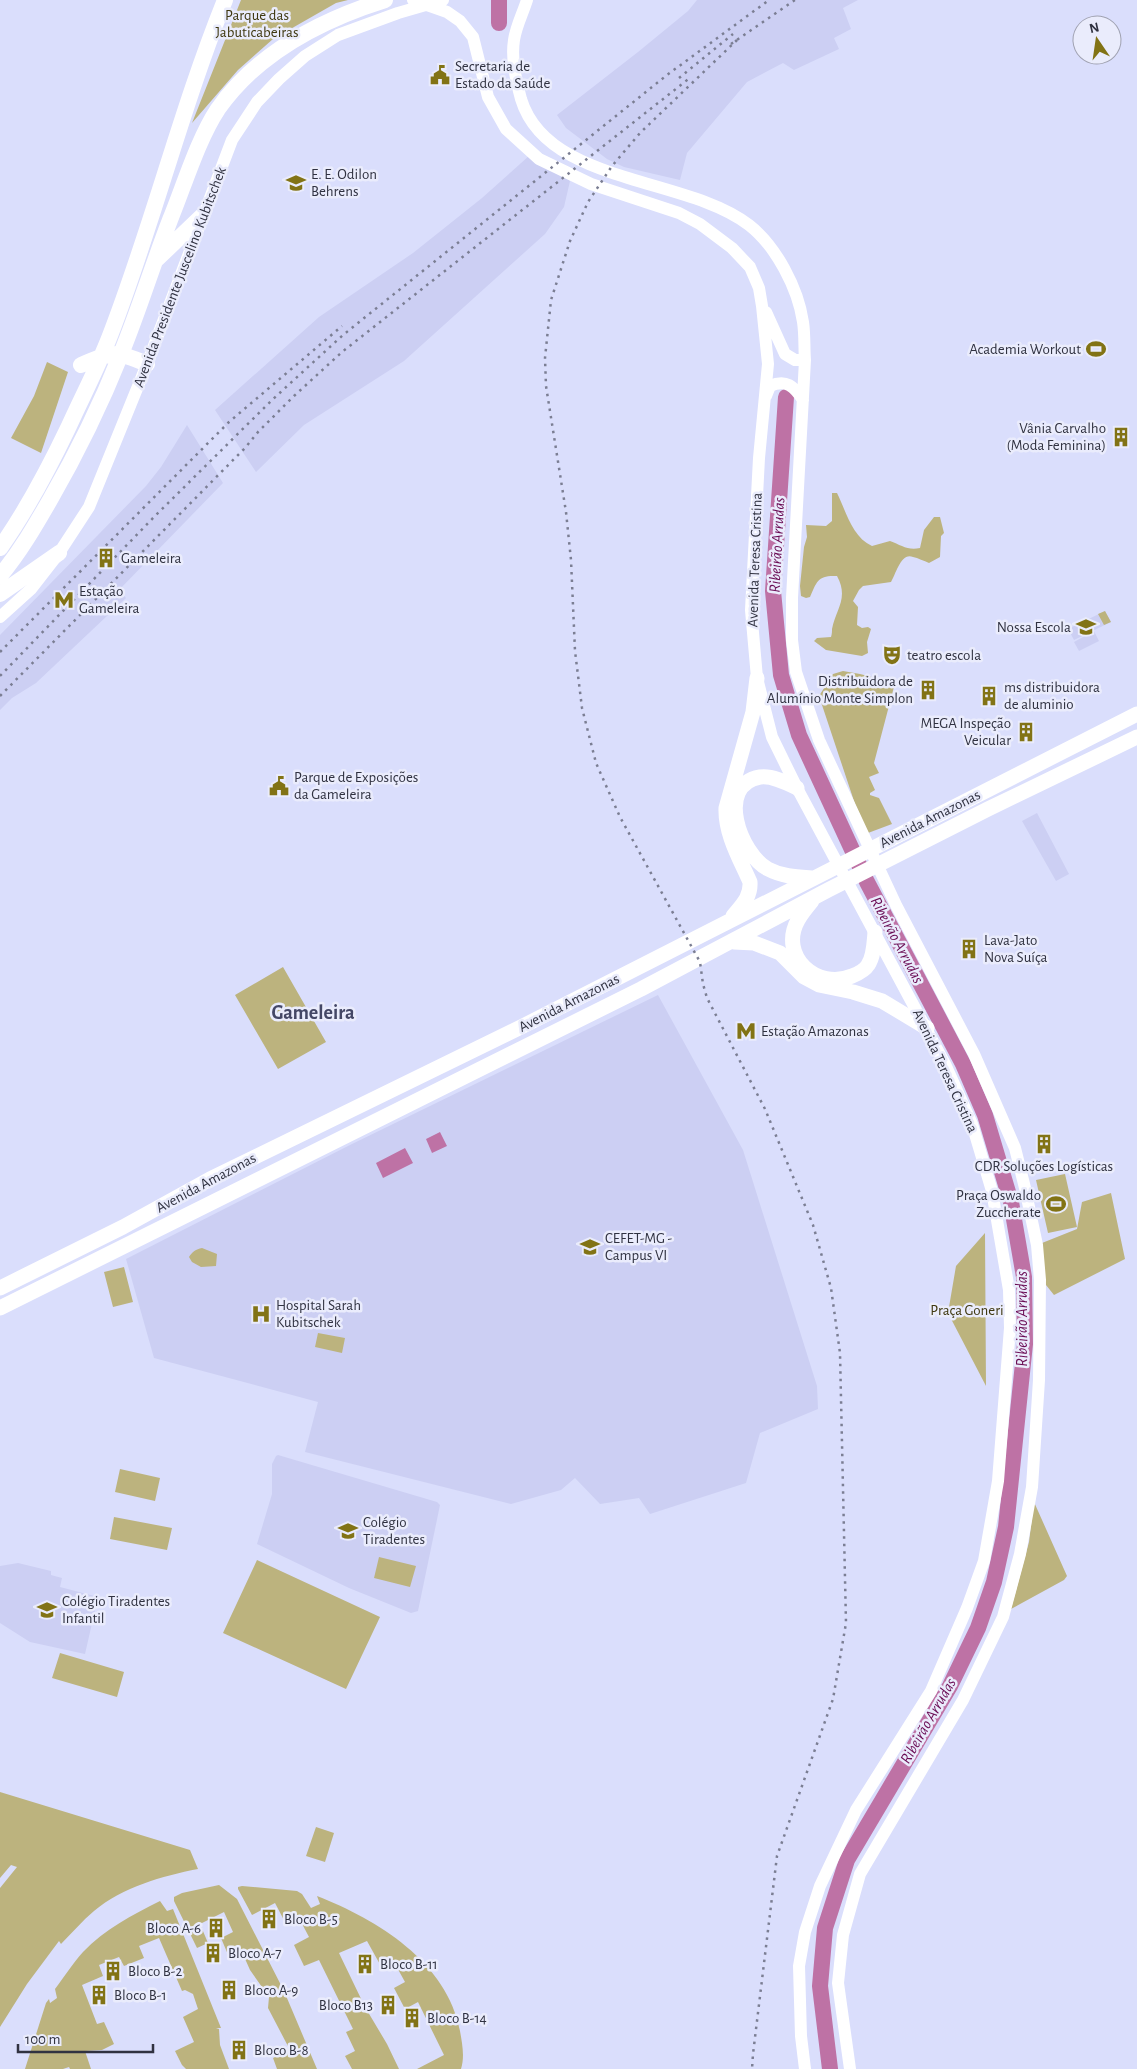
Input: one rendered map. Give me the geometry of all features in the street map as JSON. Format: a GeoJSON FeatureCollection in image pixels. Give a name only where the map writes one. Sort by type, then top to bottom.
{"type":"FeatureCollection","features":[{"type":"Feature","properties":{"kind":"highway"},"geometry":{"type":"LineString","coordinates":[[0,548],[15,528],[52,462],[102,356],[174,151],[208,43],[225,0]]}},
{"type":"Feature","properties":{"kind":"highway","name":"Avenida Presidente Juscelino Kubitschek"},"geometry":{"type":"LineString","coordinates":[[0,576],[28,538],[72,461],[121,354],[153,262],[202,141],[218,110],[259,64],[281,46],[333,18],[386,0]]}},
{"type":"Feature","properties":{"kind":"highway"},"geometry":{"type":"LineString","coordinates":[[153,262],[202,216]]}},
{"type":"Feature","properties":{"kind":"highway"},"geometry":{"type":"LineString","coordinates":[[81,365],[102,356],[121,354],[148,364]]}},
{"type":"Feature","properties":{"kind":"highway"},"geometry":{"type":"LineString","coordinates":[[0,594],[59,553]]}},
{"type":"Feature","properties":{"kind":"main road","name":"Avenida Teresa Cristina"},"geometry":{"type":"LineString","coordinates":[[413,0],[446,12],[460,21],[473,37],[488,97],[506,129],[538,159],[591,184],[679,213],[700,224],[732,248],[750,267],[759,288],[768,364],[759,458],[751,610],[757,678],[772,738],[797,788],[927,1028],[972,1124],[992,1191],[1009,1290],[1010,1328],[998,1481],[984,1561],[964,1616],[931,1691],[852,1817],[820,1886],[805,1932],[799,1966],[801,2036],[806,2069]]}},
{"type":"Feature","properties":{"kind":"main road","name":"Avenida Presidente Juscelino Kubitschek"},"geometry":{"type":"LineString","coordinates":[[0,617],[31,589],[59,553],[90,507],[148,364],[232,140],[257,102],[305,56],[338,35],[398,13],[443,0]]}},
{"type":"Feature","properties":{"kind":"main road","name":"Avenida Teresa Cristina"},"geometry":{"type":"LineString","coordinates":[[527,0],[514,40],[514,66],[526,114],[542,135],[555,147],[602,169],[733,214],[750,226],[768,245],[783,269],[797,298],[803,322],[805,360],[792,598],[792,640],[796,672],[819,740],[896,905],[974,1054],[1015,1148],[1037,1245],[1040,1280],[1040,1380],[1033,1477],[1020,1554],[1003,1617],[963,1700],[860,1874],[843,1935],[838,1983],[850,2069]]}},
{"type":"Feature","properties":{"kind":"main road"},"geometry":{"type":"LineString","coordinates":[[762,306],[785,354],[795,360],[805,360]]}},
{"type":"Feature","properties":{"kind":"main road"},"geometry":{"type":"LineString","coordinates":[[780,343],[804,345]]}},
{"type":"Feature","properties":{"kind":"main road"},"geometry":{"type":"LineString","coordinates":[[765,399],[770,386],[778,383],[787,383],[796,389],[804,400]]}},
{"type":"Feature","properties":{"kind":"main road"},"geometry":{"type":"LineString","coordinates":[[722,925],[746,900],[751,890],[750,882],[725,822],[731,786],[753,712],[757,678]]}},
{"type":"Feature","properties":{"kind":"main road","name":"Avenida Amazonas"},"geometry":{"type":"LineString","coordinates":[[0,1288],[118,1229],[210,1179],[522,1027],[1137,714]]}},
{"type":"Feature","properties":{"kind":"main road","name":"Avenida Amazonas"},"geometry":{"type":"LineString","coordinates":[[0,1308],[667,977],[821,894],[1137,737]]}},
{"type":"Feature","properties":{"kind":"main road"},"geometry":{"type":"LineString","coordinates":[[797,788],[767,777],[761,777],[748,782],[739,793],[736,803],[736,824],[746,847],[755,859],[767,868],[788,877],[818,876]]}},
{"type":"Feature","properties":{"kind":"main road"},"geometry":{"type":"LineString","coordinates":[[821,894],[798,920],[794,933],[793,948],[799,961],[810,973],[824,979],[840,981],[855,975],[867,967],[872,954],[875,932]]}},
{"type":"Feature","properties":{"kind":"main road"},"geometry":{"type":"LineString","coordinates":[[730,943],[754,943],[780,954],[804,977],[819,985],[853,992],[882,1001],[927,1028]]}},
{"type":"Feature","properties":{"kind":"main road"},"geometry":{"type":"LineString","coordinates":[[667,977],[658,970],[669,953]]}},
{"type":"Feature","properties":{"kind":"shaded area"},"geometry":{"type":"Polygon","coordinates":[[[697,0],[858,0],[843,8],[851,29],[834,38],[839,49],[794,70],[783,63],[747,82],[687,153],[680,180],[624,167],[607,159],[566,128],[557,115],[688,11],[697,0]]]}},
{"type":"Feature","properties":{"kind":"shaded area"},"geometry":{"type":"Polygon","coordinates":[[[530,155],[570,181],[564,207],[545,234],[404,361],[304,425],[256,472],[215,410],[319,317],[413,253],[482,198],[530,155]]]}},
{"type":"Feature","properties":{"kind":"shaded area"},"geometry":{"type":"Polygon","coordinates":[[[187,425],[223,483],[119,590],[126,598],[36,683],[12,698],[0,710],[0,635],[146,486],[161,467],[187,425]]]}},
{"type":"Feature","properties":{"kind":"shaded area","name":"Nossa Escola"},"geometry":{"type":"Polygon","coordinates":[[[1105,611],[1111,622],[1074,640],[1068,629],[1105,611]]]}},
{"type":"Feature","properties":{"kind":"shaded area"},"geometry":{"type":"Polygon","coordinates":[[[1094,631],[1099,641],[1079,651],[1074,642],[1094,631]]]}},
{"type":"Feature","properties":{"kind":"shaded area"},"geometry":{"type":"Polygon","coordinates":[[[1037,813],[1069,874],[1056,881],[1022,821],[1037,813]]]}},
{"type":"Feature","properties":{"kind":"shaded area","name":"CEFET-MG - Campus VI"},"geometry":{"type":"Polygon","coordinates":[[[658,995],[743,1150],[817,1386],[818,1409],[760,1433],[746,1483],[650,1514],[639,1498],[600,1504],[575,1478],[561,1490],[511,1504],[305,1452],[318,1402],[154,1358],[126,1259],[350,1145],[658,995]]]}},
{"type":"Feature","properties":{"kind":"shaded area"},"geometry":{"type":"Polygon","coordinates":[[[440,1132],[447,1146],[432,1153],[426,1139],[440,1132]]]}},
{"type":"Feature","properties":{"kind":"shaded area"},"geometry":{"type":"Polygon","coordinates":[[[405,1148],[413,1163],[383,1178],[376,1163],[405,1148]]]}},
{"type":"Feature","properties":{"kind":"shaded area","name":"Colégio Tiradentes"},"geometry":{"type":"Polygon","coordinates":[[[278,1455],[437,1502],[440,1505],[418,1611],[411,1613],[349,1588],[257,1544],[272,1494],[272,1464],[278,1455]]]}},
{"type":"Feature","properties":{"kind":"shaded area","name":"Colégio Tiradentes Infantil"},"geometry":{"type":"Polygon","coordinates":[[[18,1563],[51,1571],[51,1575],[62,1578],[60,1587],[98,1597],[85,1654],[30,1642],[0,1623],[0,1566],[18,1563]]]}},
{"type":"Feature","properties":{"kind":"green space","name":"Parque das Jabuticabeiras"},"geometry":{"type":"Polygon","coordinates":[[[241,0],[348,0],[336,3],[273,39],[238,70],[192,123],[241,0]]]}},
{"type":"Feature","properties":{"kind":"green space"},"geometry":{"type":"Polygon","coordinates":[[[47,362],[68,372],[41,453],[11,438],[34,396],[47,362]]]}},
{"type":"Feature","properties":{"kind":"green space"},"geometry":{"type":"Polygon","coordinates":[[[832,493],[837,493],[850,523],[859,536],[872,546],[890,541],[908,548],[920,548],[924,530],[934,517],[940,517],[944,533],[941,536],[940,557],[929,563],[909,556],[899,565],[891,582],[863,586],[859,590],[853,601],[858,607],[857,625],[862,628],[868,627],[871,629],[867,642],[868,653],[862,656],[826,650],[814,641],[817,638],[831,637],[842,597],[837,576],[822,578],[817,583],[810,597],[801,596],[800,586],[804,547],[807,537],[806,525],[826,526],[832,521],[832,493]]]}},
{"type":"Feature","properties":{"kind":"green space"},"geometry":{"type":"Polygon","coordinates":[[[1105,611],[1111,622],[1104,625],[1098,614],[1105,611]]]}},
{"type":"Feature","properties":{"kind":"green space"},"geometry":{"type":"Polygon","coordinates":[[[843,671],[895,683],[874,763],[879,773],[869,777],[875,790],[870,795],[879,798],[892,824],[868,833],[855,804],[819,696],[833,674],[843,671]]]}},
{"type":"Feature","properties":{"kind":"green space"},"geometry":{"type":"Polygon","coordinates":[[[283,967],[326,1042],[278,1069],[235,995],[283,967]]]}},
{"type":"Feature","properties":{"kind":"green space","name":"Praça Oswaldo Zuccherate"},"geometry":{"type":"Polygon","coordinates":[[[1065,1174],[1077,1227],[1048,1233],[1036,1180],[1065,1174]]]}},
{"type":"Feature","properties":{"kind":"green space","name":"Praça Oswaldo Zuccherate"},"geometry":{"type":"Polygon","coordinates":[[[1111,1193],[1125,1259],[1054,1295],[1042,1280],[1042,1243],[1077,1229],[1082,1202],[1111,1193]]]}},
{"type":"Feature","properties":{"kind":"green space","name":"Praça Goneri"},"geometry":{"type":"Polygon","coordinates":[[[985,1233],[986,1386],[948,1313],[956,1266],[985,1233]]]}},
{"type":"Feature","properties":{"kind":"green space"},"geometry":{"type":"Polygon","coordinates":[[[202,1248],[217,1254],[216,1266],[201,1267],[192,1262],[189,1257],[190,1255],[202,1248]]]}},
{"type":"Feature","properties":{"kind":"green space"},"geometry":{"type":"Polygon","coordinates":[[[124,1267],[133,1302],[113,1307],[104,1272],[124,1267]]]}},
{"type":"Feature","properties":{"kind":"green space"},"geometry":{"type":"Polygon","coordinates":[[[318,1333],[345,1338],[342,1353],[315,1347],[318,1333]]]}},
{"type":"Feature","properties":{"kind":"green space"},"geometry":{"type":"Polygon","coordinates":[[[120,1469],[160,1478],[155,1501],[115,1492],[120,1469]]]}},
{"type":"Feature","properties":{"kind":"green space"},"geometry":{"type":"Polygon","coordinates":[[[1034,1502],[1067,1576],[1064,1580],[1011,1609],[1029,1542],[1034,1502]]]}},
{"type":"Feature","properties":{"kind":"green space"},"geometry":{"type":"Polygon","coordinates":[[[114,1517],[172,1528],[167,1550],[110,1539],[114,1517]]]}},
{"type":"Feature","properties":{"kind":"green space"},"geometry":{"type":"Polygon","coordinates":[[[379,1557],[416,1566],[410,1587],[374,1578],[379,1557]]]}},
{"type":"Feature","properties":{"kind":"green space"},"geometry":{"type":"Polygon","coordinates":[[[257,1560],[380,1617],[346,1689],[223,1633],[257,1560]]]}},
{"type":"Feature","properties":{"kind":"green space"},"geometry":{"type":"Polygon","coordinates":[[[60,1653],[124,1672],[117,1697],[52,1678],[60,1653]]]}},
{"type":"Feature","properties":{"kind":"green space"},"geometry":{"type":"Polygon","coordinates":[[[0,1792],[190,1850],[198,1869],[171,1875],[130,1889],[117,1895],[94,1911],[61,1944],[59,1941],[27,1984],[0,2027],[0,1888],[17,1867],[11,1865],[0,1878],[0,1792]]]}},
{"type":"Feature","properties":{"kind":"green space"},"geometry":{"type":"Polygon","coordinates":[[[316,1827],[334,1833],[325,1862],[306,1856],[316,1827]]]}},
{"type":"Feature","properties":{"kind":"green space"},"geometry":{"type":"Polygon","coordinates":[[[219,1885],[237,1899],[284,1991],[317,2069],[277,2069],[273,2058],[290,2050],[268,2008],[269,1997],[250,1970],[242,1952],[229,1957],[221,1938],[233,1932],[224,1912],[200,1924],[208,1943],[197,1948],[174,1901],[174,1897],[182,1893],[219,1885]]]}},
{"type":"Feature","properties":{"kind":"green space"},"geometry":{"type":"Polygon","coordinates":[[[238,1887],[297,1891],[302,1894],[311,1908],[320,1904],[317,1896],[386,1931],[407,1947],[425,1964],[441,1984],[453,2006],[462,2045],[463,2059],[461,2069],[417,2069],[444,2055],[418,2002],[405,2009],[394,1988],[405,1982],[394,1962],[382,1968],[367,1941],[339,1953],[365,2007],[399,2069],[352,2069],[345,2056],[355,2051],[346,2032],[353,2029],[319,1960],[304,1966],[294,1945],[309,1937],[299,1918],[286,1924],[275,1903],[252,1915],[238,1889],[238,1887]]]}},
{"type":"Feature","properties":{"kind":"green space"},"geometry":{"type":"Polygon","coordinates":[[[160,1901],[167,1911],[173,1909],[221,2028],[216,2028],[219,2029],[220,2045],[229,2069],[186,2069],[182,2065],[175,2051],[194,2042],[183,2017],[198,2009],[193,1994],[185,1990],[182,1991],[159,1938],[139,1946],[144,1958],[124,1966],[119,1957],[99,1965],[103,1976],[82,1985],[97,2024],[104,2022],[114,2044],[102,2050],[85,2051],[91,2069],[70,2069],[69,2067],[63,2069],[25,2069],[46,2003],[49,1999],[50,2003],[57,1998],[55,1989],[83,1952],[110,1929],[160,1901]]]}},
{"type":"Feature","properties":{"kind":"waterway","name":"Ribeirão Arrudas"},"geometry":{"type":"LineString","coordinates":[[499,0],[499,23]]}},
{"type":"Feature","properties":{"kind":"waterway","name":"Ribeirão Arrudas"},"geometry":{"type":"LineString","coordinates":[[786,397],[773,591],[781,675],[799,735],[867,882],[963,1064],[985,1115],[1011,1202],[1024,1277],[1025,1344],[1006,1527],[994,1582],[978,1628],[950,1686],[847,1860],[825,1928],[820,1986],[830,2069]]}},
{"type":"Feature","properties":{"kind":"railway"},"geometry":{"type":"LineString","coordinates":[[0,676],[154,517],[272,400],[343,335],[667,75],[769,0]]}},
{"type":"Feature","properties":{"kind":"railway"},"geometry":{"type":"LineString","coordinates":[[731,44],[795,0]]}},
{"type":"Feature","properties":{"kind":"railway"},"geometry":{"type":"LineString","coordinates":[[679,78],[733,34]]}},
{"type":"Feature","properties":{"kind":"railway"},"geometry":{"type":"LineString","coordinates":[[737,40],[640,133],[612,166],[588,202],[570,241],[551,300],[545,358],[546,386],[566,512],[571,560],[575,651],[582,708],[596,763],[620,817],[700,962],[707,998],[765,1109],[813,1225],[831,1288],[840,1353],[846,1623],[833,1699],[777,1856],[752,2069]]}},
{"type":"Feature","properties":{"kind":"railway"},"geometry":{"type":"LineString","coordinates":[[0,696],[245,448],[258,432],[342,352],[691,77]]}},
{"type":"Feature","properties":{"kind":"railway"},"geometry":{"type":"LineString","coordinates":[[0,652],[229,422],[342,326]]}},
{"type":"Feature","properties":{"kind":"place","name":"Secretaria de Estado da Saúde"},"geometry":{"type":"Point","coordinates":[440,75]}},
{"type":"Feature","properties":{"kind":"place","name":"E. E. Odilon Behrens"},"geometry":{"type":"Point","coordinates":[296,183]}},
{"type":"Feature","properties":{"kind":"place","name":"Academia Workout"},"geometry":{"type":"Point","coordinates":[1096,349]}},
{"type":"Feature","properties":{"kind":"place","name":"Vânia Carvalho (Moda Feminina)"},"geometry":{"type":"Point","coordinates":[1121,437]}},
{"type":"Feature","properties":{"kind":"place","name":"Gameleira"},"geometry":{"type":"Point","coordinates":[106,558]}},
{"type":"Feature","properties":{"kind":"place","name":"Estação Gameleira"},"geometry":{"type":"Point","coordinates":[64,600]}},
{"type":"Feature","properties":{"kind":"place","name":"Nossa Escola"},"geometry":{"type":"Point","coordinates":[1086,627]}},
{"type":"Feature","properties":{"kind":"place","name":"teatro escola"},"geometry":{"type":"Point","coordinates":[892,655]}},
{"type":"Feature","properties":{"kind":"place","name":"Distribuidora de Alumínio Monte Simplon"},"geometry":{"type":"Point","coordinates":[928,690]}},
{"type":"Feature","properties":{"kind":"place","name":"ms distribuidora de aluminio"},"geometry":{"type":"Point","coordinates":[989,696]}},
{"type":"Feature","properties":{"kind":"place","name":"MEGA Inspeção Veicular"},"geometry":{"type":"Point","coordinates":[1026,732]}},
{"type":"Feature","properties":{"kind":"place","name":"Parque de Exposições da Gameleira"},"geometry":{"type":"Point","coordinates":[279,786]}},
{"type":"Feature","properties":{"kind":"place","name":"Lava-Jato Nova Suíça"},"geometry":{"type":"Point","coordinates":[969,949]}},
{"type":"Feature","properties":{"kind":"place","name":"Estação Amazonas"},"geometry":{"type":"Point","coordinates":[746,1031]}},
{"type":"Feature","properties":{"kind":"place","name":"CDR Soluções Logísticas"},"geometry":{"type":"Point","coordinates":[1044,1144]}},
{"type":"Feature","properties":{"kind":"place","name":"Praça Oswaldo Zuccherate"},"geometry":{"type":"Point","coordinates":[1056,1204]}},
{"type":"Feature","properties":{"kind":"place","name":"CEFET-MG - Campus VI"},"geometry":{"type":"Point","coordinates":[590,1247]}},
{"type":"Feature","properties":{"kind":"place","name":"Hospital Sarah Kubitschek"},"geometry":{"type":"Point","coordinates":[261,1314]}},
{"type":"Feature","properties":{"kind":"place","name":"Colégio Tiradentes"},"geometry":{"type":"Point","coordinates":[348,1531]}},
{"type":"Feature","properties":{"kind":"place","name":"Colégio Tiradentes Infantil"},"geometry":{"type":"Point","coordinates":[47,1610]}},
{"type":"Feature","properties":{"kind":"place","name":"Bloco B-5"},"geometry":{"type":"Point","coordinates":[269,1919]}},
{"type":"Feature","properties":{"kind":"place","name":"Bloco A-6"},"geometry":{"type":"Point","coordinates":[216,1928]}},
{"type":"Feature","properties":{"kind":"place","name":"Bloco A-7"},"geometry":{"type":"Point","coordinates":[213,1953]}},
{"type":"Feature","properties":{"kind":"place","name":"Bloco B-11"},"geometry":{"type":"Point","coordinates":[365,1964]}},
{"type":"Feature","properties":{"kind":"place","name":"Bloco B-2"},"geometry":{"type":"Point","coordinates":[113,1971]}},
{"type":"Feature","properties":{"kind":"place","name":"Bloco A-9"},"geometry":{"type":"Point","coordinates":[229,1990]}},
{"type":"Feature","properties":{"kind":"place","name":"Bloco B-1"},"geometry":{"type":"Point","coordinates":[99,1995]}},
{"type":"Feature","properties":{"kind":"place","name":"Bloco B13"},"geometry":{"type":"Point","coordinates":[388,2005]}},
{"type":"Feature","properties":{"kind":"place","name":"Bloco B-14"},"geometry":{"type":"Point","coordinates":[412,2018]}},
{"type":"Feature","properties":{"kind":"place","name":"Bloco B-8"},"geometry":{"type":"Point","coordinates":[239,2050]}},
{"type":"Feature","properties":{"kind":"district","name":"Gameleira"},"geometry":{"type":"Point","coordinates":[313,1013]}}]}
